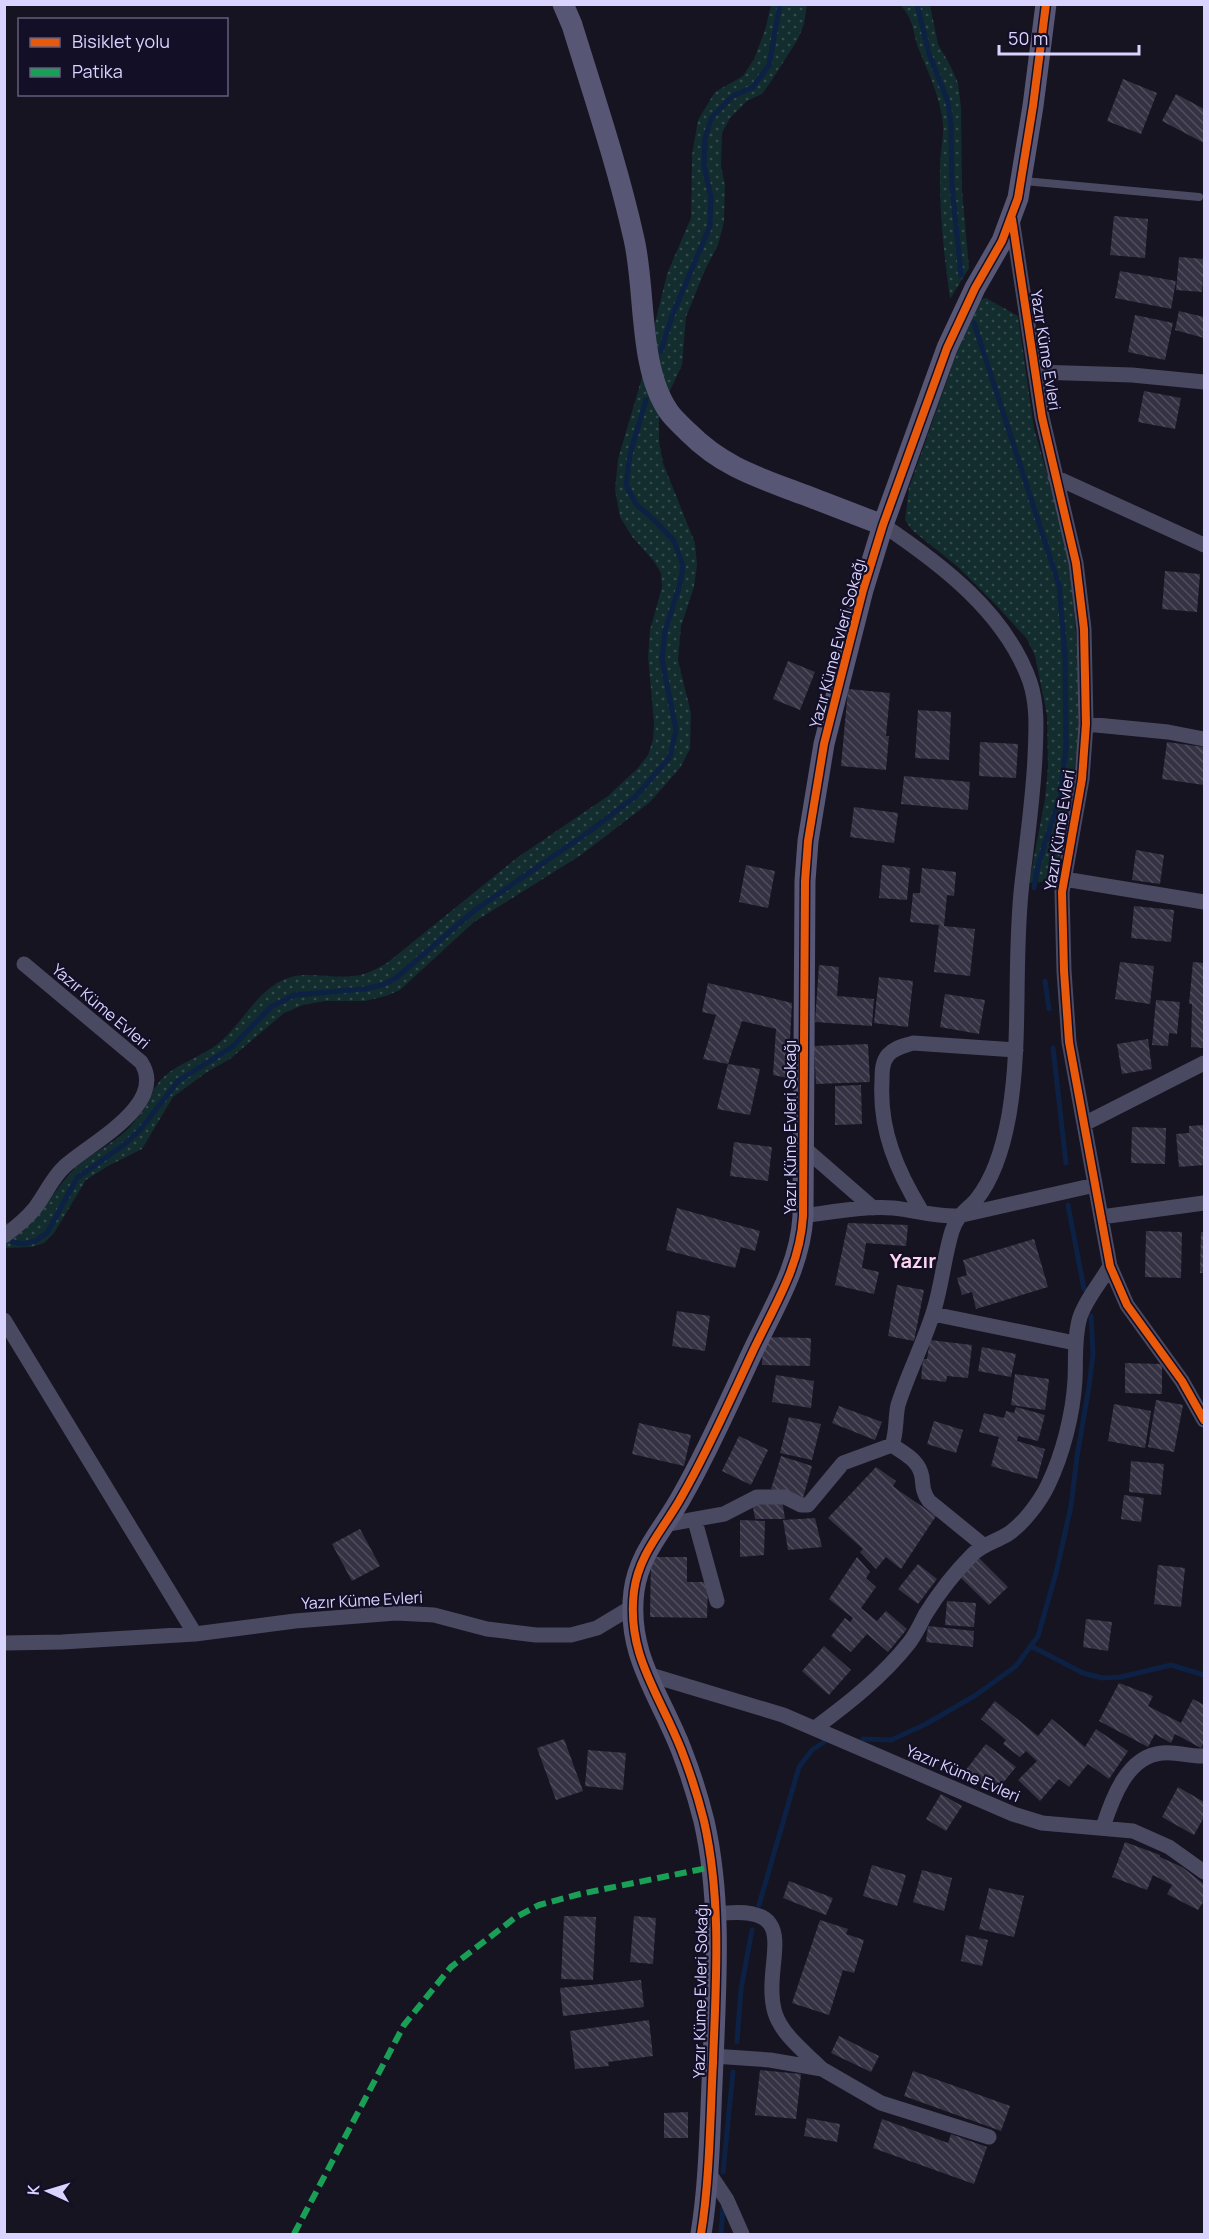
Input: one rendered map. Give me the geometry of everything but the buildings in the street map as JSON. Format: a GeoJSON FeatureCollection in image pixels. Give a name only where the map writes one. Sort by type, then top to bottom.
{"type":"FeatureCollection","features":[{"type":"Feature","properties":{"kind":"street"},"geometry":{"type":"LineString","coordinates":[[564,4],[573,25],[623,196],[640,274],[644,325],[651,367],[658,390],[669,412],[701,445],[732,467],[883,525]]}},
{"type":"Feature","properties":{"kind":"street","name":"Yazır Küme Evleri Sokağı"},"geometry":{"type":"LineString","coordinates":[[701,2235],[707,2170],[717,1959],[715,1886],[703,1818],[681,1748],[634,1640],[632,1607],[637,1574],[641,1561],[680,1501],[702,1461],[782,1294],[798,1252],[803,1216],[805,913],[808,841],[827,733],[863,590],[883,525],[958,320],[1012,219],[1022,180],[1046,4]]}},
{"type":"Feature","properties":{"kind":"street","name":"Yazır Küme Evleri"},"geometry":{"type":"LineString","coordinates":[[1012,219],[1042,417],[1076,563],[1081,595],[1086,724],[1082,779],[1064,879],[1062,918],[1069,1042],[1110,1266],[1127,1305],[1199,1395],[1204,1420]]}},
{"type":"Feature","properties":{"kind":"street","name":"Yazır Küme Evleri"},"geometry":{"type":"LineString","coordinates":[[1036,372],[1132,375],[1204,382]]}},
{"type":"Feature","properties":{"kind":"street"},"geometry":{"type":"LineString","coordinates":[[1055,477],[1204,545]]}},
{"type":"Feature","properties":{"kind":"street","name":"Yazır Küme Evleri"},"geometry":{"type":"LineString","coordinates":[[883,525],[938,565],[994,620],[1017,654],[1030,683],[1036,717],[1033,799],[1017,936],[1016,1050],[1009,1116],[991,1174],[977,1199],[958,1216],[951,1234],[933,1314],[898,1407],[892,1445]]}},
{"type":"Feature","properties":{"kind":"street"},"geometry":{"type":"LineString","coordinates":[[1086,724],[1168,732],[1204,740]]}},
{"type":"Feature","properties":{"kind":"street","name":"Yazır Küme Evleri"},"geometry":{"type":"LineString","coordinates":[[1064,879],[1204,902]]}},
{"type":"Feature","properties":{"kind":"street","name":"Yazır Küme Evleri"},"geometry":{"type":"LineString","coordinates":[[4,1236],[33,1211],[63,1168],[121,1124],[142,1095],[148,1079],[141,1062],[24,964]]}},
{"type":"Feature","properties":{"kind":"street"},"geometry":{"type":"LineString","coordinates":[[922,1212],[900,1171],[887,1138],[881,1100],[885,1060],[898,1047],[913,1043],[1016,1050]]}},
{"type":"Feature","properties":{"kind":"street"},"geometry":{"type":"LineString","coordinates":[[1084,1124],[1204,1063]]}},
{"type":"Feature","properties":{"kind":"street"},"geometry":{"type":"LineString","coordinates":[[803,1147],[873,1208]]}},
{"type":"Feature","properties":{"kind":"street"},"geometry":{"type":"LineString","coordinates":[[803,1216],[852,1209],[890,1208],[958,1216],[1095,1185]]}},
{"type":"Feature","properties":{"kind":"street"},"geometry":{"type":"LineString","coordinates":[[1101,1217],[1204,1203]]}},
{"type":"Feature","properties":{"kind":"street"},"geometry":{"type":"LineString","coordinates":[[815,1728],[895,1660],[910,1642],[926,1614],[958,1570],[983,1545],[1008,1534],[1024,1518],[1048,1485],[1061,1450],[1073,1398],[1075,1343],[1081,1314],[1110,1266]]}},
{"type":"Feature","properties":{"kind":"street"},"geometry":{"type":"LineString","coordinates":[[933,1314],[1075,1343]]}},
{"type":"Feature","properties":{"kind":"street"},"geometry":{"type":"LineString","coordinates":[[4,1320],[195,1635]]}},
{"type":"Feature","properties":{"kind":"street"},"geometry":{"type":"LineString","coordinates":[[663,1524],[695,1521],[724,1514],[757,1497],[785,1497],[801,1505],[808,1505],[843,1463],[892,1445],[913,1459],[918,1466],[924,1493],[929,1501],[983,1545]]}},
{"type":"Feature","properties":{"kind":"street"},"geometry":{"type":"LineString","coordinates":[[695,1521],[717,1600]]}},
{"type":"Feature","properties":{"kind":"street","name":"Yazır Küme Evleri"},"geometry":{"type":"LineString","coordinates":[[4,1643],[195,1635],[295,1621],[396,1613],[434,1615],[487,1629],[526,1634],[572,1635],[597,1628],[632,1607]]}},
{"type":"Feature","properties":{"kind":"street","name":"Yazır Küme Evleri"},"geometry":{"type":"LineString","coordinates":[[647,1674],[783,1715],[1013,1814],[1042,1823],[1068,1827],[1103,1827],[1133,1831],[1169,1847],[1204,1872]]}},
{"type":"Feature","properties":{"kind":"street"},"geometry":{"type":"LineString","coordinates":[[1103,1827],[1120,1785],[1131,1769],[1140,1762],[1152,1754],[1164,1752],[1204,1756]]}},
{"type":"Feature","properties":{"kind":"street"},"geometry":{"type":"LineString","coordinates":[[716,1914],[749,1912],[765,1919],[771,1926],[775,1939],[772,1980],[775,2012],[786,2033],[822,2069],[881,2103],[989,2137]]}},
{"type":"Feature","properties":{"kind":"street"},"geometry":{"type":"LineString","coordinates":[[713,2056],[770,2060],[822,2069]]}},
{"type":"Feature","properties":{"kind":"street"},"geometry":{"type":"LineString","coordinates":[[707,2170],[727,2200],[742,2235]]}},
{"type":"Feature","properties":{"kind":"lane"},"geometry":{"type":"LineString","coordinates":[[1022,180],[1199,197]]}},
{"type":"Feature","properties":{"kind":"green space"},"geometry":{"type":"Polygon","coordinates":[[[771,5],[807,5],[804,24],[798,39],[762,94],[747,101],[730,118],[722,133],[721,166],[725,185],[724,222],[718,245],[686,317],[682,365],[659,414],[659,441],[663,463],[695,543],[697,565],[694,587],[681,626],[678,660],[691,713],[690,749],[680,768],[650,802],[581,855],[474,922],[400,990],[365,1001],[325,1001],[303,1005],[284,1013],[230,1059],[207,1072],[173,1097],[142,1149],[86,1180],[54,1233],[44,1243],[32,1247],[5,1248],[4,1222],[23,1227],[31,1220],[79,1164],[129,1128],[165,1075],[220,1042],[269,989],[295,976],[358,975],[387,963],[518,857],[608,796],[638,768],[648,755],[653,740],[654,723],[648,656],[650,630],[662,587],[661,573],[653,560],[633,538],[620,517],[615,490],[618,459],[641,381],[667,274],[691,218],[692,155],[698,120],[715,92],[743,76],[754,59],[771,5]]]}},
{"type":"Feature","properties":{"kind":"green space"},"geometry":{"type":"Polygon","coordinates":[[[900,5],[930,5],[938,44],[958,83],[961,107],[962,190],[969,268],[950,299],[940,199],[942,115],[911,21],[900,5]]]}},
{"type":"Feature","properties":{"kind":"green space"},"geometry":{"type":"Polygon","coordinates":[[[986,298],[1018,316],[1034,428],[1065,537],[1073,596],[1079,702],[1077,749],[1071,799],[1055,881],[1029,883],[1045,799],[1048,767],[1047,715],[1035,656],[1027,639],[996,605],[959,568],[912,530],[905,520],[909,488],[950,372],[954,352],[979,300],[986,298]]]}},
{"type":"Feature","properties":{"kind":"waterway"},"geometry":{"type":"LineString","coordinates":[[661,351],[672,316],[710,226],[711,197],[704,166],[705,138],[712,117],[733,96],[753,87],[769,65],[780,4]]}},
{"type":"Feature","properties":{"kind":"waterway"},"geometry":{"type":"LineString","coordinates":[[917,4],[929,54],[948,102],[951,124],[952,186],[961,275]]}},
{"type":"Feature","properties":{"kind":"waterway"},"geometry":{"type":"LineString","coordinates":[[974,323],[1059,585],[1065,655],[1066,748],[1060,797],[1038,865],[1034,888]]}},
{"type":"Feature","properties":{"kind":"waterway"},"geometry":{"type":"LineString","coordinates":[[13,1242],[23,1244],[35,1241],[47,1233],[77,1178],[125,1144],[140,1130],[178,1081],[232,1047],[271,1007],[294,995],[364,989],[382,985],[396,978],[475,910],[590,831],[636,796],[670,757],[676,730],[662,659],[665,631],[680,584],[683,566],[674,541],[636,504],[626,485],[630,454],[646,400]]}},
{"type":"Feature","properties":{"kind":"waterway"},"geometry":{"type":"LineString","coordinates":[[1045,981],[1049,1009]]}},
{"type":"Feature","properties":{"kind":"waterway"},"geometry":{"type":"LineString","coordinates":[[1053,1048],[1066,1163]]}},
{"type":"Feature","properties":{"kind":"waterway"},"geometry":{"type":"LineString","coordinates":[[1068,1205],[1084,1289]]}},
{"type":"Feature","properties":{"kind":"waterway"},"geometry":{"type":"LineString","coordinates":[[863,1739],[891,1740],[926,1724],[976,1695],[1016,1666],[1038,1636],[1056,1573],[1071,1506],[1093,1354],[1091,1316]]}},
{"type":"Feature","properties":{"kind":"waterway"},"geometry":{"type":"LineString","coordinates":[[1031,1646],[1083,1673],[1102,1678],[1121,1677],[1171,1665],[1204,1675]]}},
{"type":"Feature","properties":{"kind":"waterway"},"geometry":{"type":"LineString","coordinates":[[759,1905],[799,1767],[812,1750],[824,1742]]}},
{"type":"Feature","properties":{"kind":"waterway"},"geometry":{"type":"LineString","coordinates":[[737,2042],[741,1989],[752,1930]]}},
{"type":"Feature","properties":{"kind":"waterway"},"geometry":{"type":"LineString","coordinates":[[723,2172],[733,2072]]}},
{"type":"Feature","properties":{"kind":"waterway"},"geometry":{"type":"LineString","coordinates":[[721,2234],[723,2208]]}},
{"type":"Feature","properties":{"kind":"marked path"},"geometry":{"type":"LineString","coordinates":[[294,2234],[404,2025],[451,1967],[516,1917],[539,1905],[580,1894],[712,1867]]}},
{"type":"Feature","properties":{"kind":"cycle path"},"geometry":{"type":"LineString","coordinates":[[701,2234],[708,2170],[715,2001],[716,1911],[710,1851],[694,1785],[640,1654],[633,1614],[634,1591],[641,1565],[682,1496],[710,1442],[785,1286],[797,1252],[803,1216],[805,881],[808,841],[824,744],[863,590],[883,525],[947,348],[975,288],[1002,241],[1018,198],[1046,4]]}},
{"type":"Feature","properties":{"kind":"cycle path"},"geometry":{"type":"LineString","coordinates":[[1012,219],[1042,417],[1076,563],[1084,629],[1086,724],[1082,779],[1062,892],[1069,1042],[1110,1266],[1127,1305],[1182,1381],[1204,1420]]}},
{"type":"Feature","properties":{"kind":"district","name":"Yazır"},"geometry":{"type":"Point","coordinates":[913,1261]}}]}
